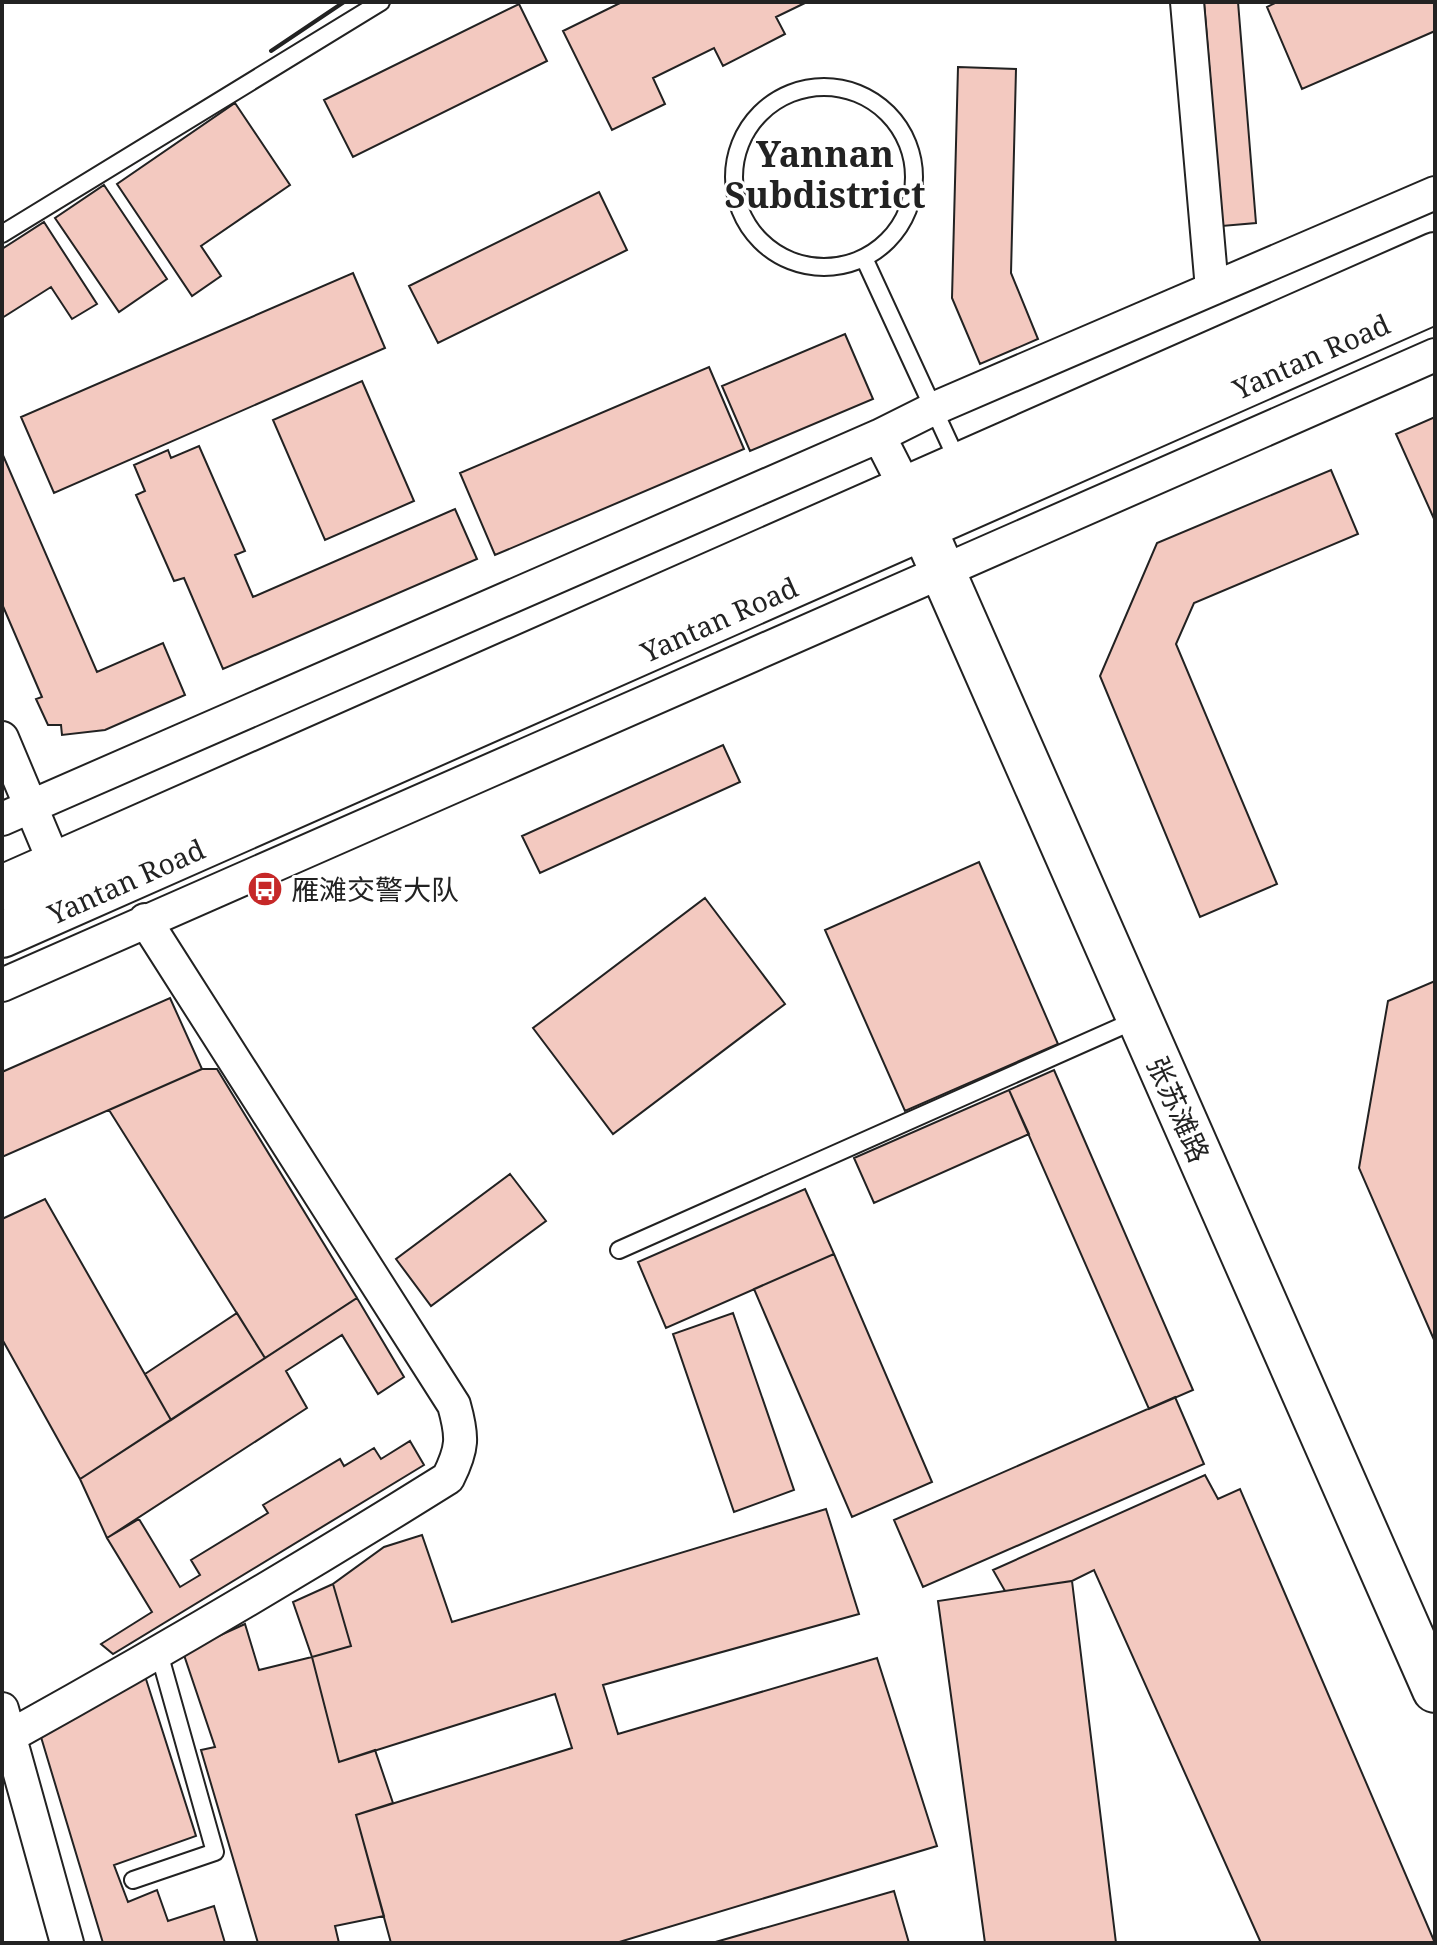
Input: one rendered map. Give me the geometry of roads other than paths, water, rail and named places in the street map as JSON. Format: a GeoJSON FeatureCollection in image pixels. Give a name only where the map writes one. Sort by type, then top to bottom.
{"type":"FeatureCollection","features":[{"type":"Feature","properties":{"kind":"main road","name":"Yantan Road"},"geometry":{"type":"LineString","coordinates":[[2,888],[1435,255]]}},
{"type":"Feature","properties":{"kind":"main road","name":"Yantan Road"},"geometry":{"type":"LineString","coordinates":[[2,935],[1435,301]]}},
{"type":"Feature","properties":{"kind":"main road","name":"张苏滩路"},"geometry":{"type":"LineString","coordinates":[[906,489],[1435,1690]]}},
{"type":"Feature","properties":{"kind":"street"},"geometry":{"type":"LineString","coordinates":[[1187,2],[1212,289]]}},
{"type":"Feature","properties":{"kind":"street"},"geometry":{"type":"LineString","coordinates":[[2,819],[879,436],[933,409],[1435,193]]}},
{"type":"Feature","properties":{"kind":"street","name":"Yantan Road"},"geometry":{"type":"LineString","coordinates":[[2,985],[1435,355]]}},
{"type":"Feature","properties":{"kind":"street"},"geometry":{"type":"LineString","coordinates":[[879,436],[906,489]]}},
{"type":"Feature","properties":{"kind":"street"},"geometry":{"type":"LineString","coordinates":[[2,738],[73,905]]}},
{"type":"Feature","properties":{"kind":"street"},"geometry":{"type":"LineString","coordinates":[[67,1943],[6,1722],[159,1653],[309,1565],[448,1478],[460,1454],[462,1432],[454,1405],[145,920]]}},
{"type":"Feature","properties":{"kind":"lane"},"geometry":{"type":"LineString","coordinates":[[2,234],[381,2]]}},
{"type":"Feature","properties":{"kind":"lane"},"geometry":{"type":"LineString","coordinates":[[818,85],[854,91],[884,109],[906,136],[915,171],[910,206],[892,237],[864,258],[830,268],[794,263],[763,245],[742,217],[733,183],[738,147],[756,116],[784,95],[818,85]]}},
{"type":"Feature","properties":{"kind":"lane"},"geometry":{"type":"LineString","coordinates":[[864,258],[959,465]]}},
{"type":"Feature","properties":{"kind":"lane"},"geometry":{"type":"LineString","coordinates":[[619,1250],[1139,1018]]}},
{"type":"Feature","properties":{"kind":"lane"},"geometry":{"type":"LineString","coordinates":[[133,1880],[215,1852],[159,1653]]}},
{"type":"Feature","properties":{"kind":"place","name":"雁滩交警大队"},"geometry":{"type":"Point","coordinates":[265,889]}},
{"type":"Feature","properties":{"kind":"district","name":"Yannan Subdistrict"},"geometry":{"type":"Point","coordinates":[825,174]}}]}
